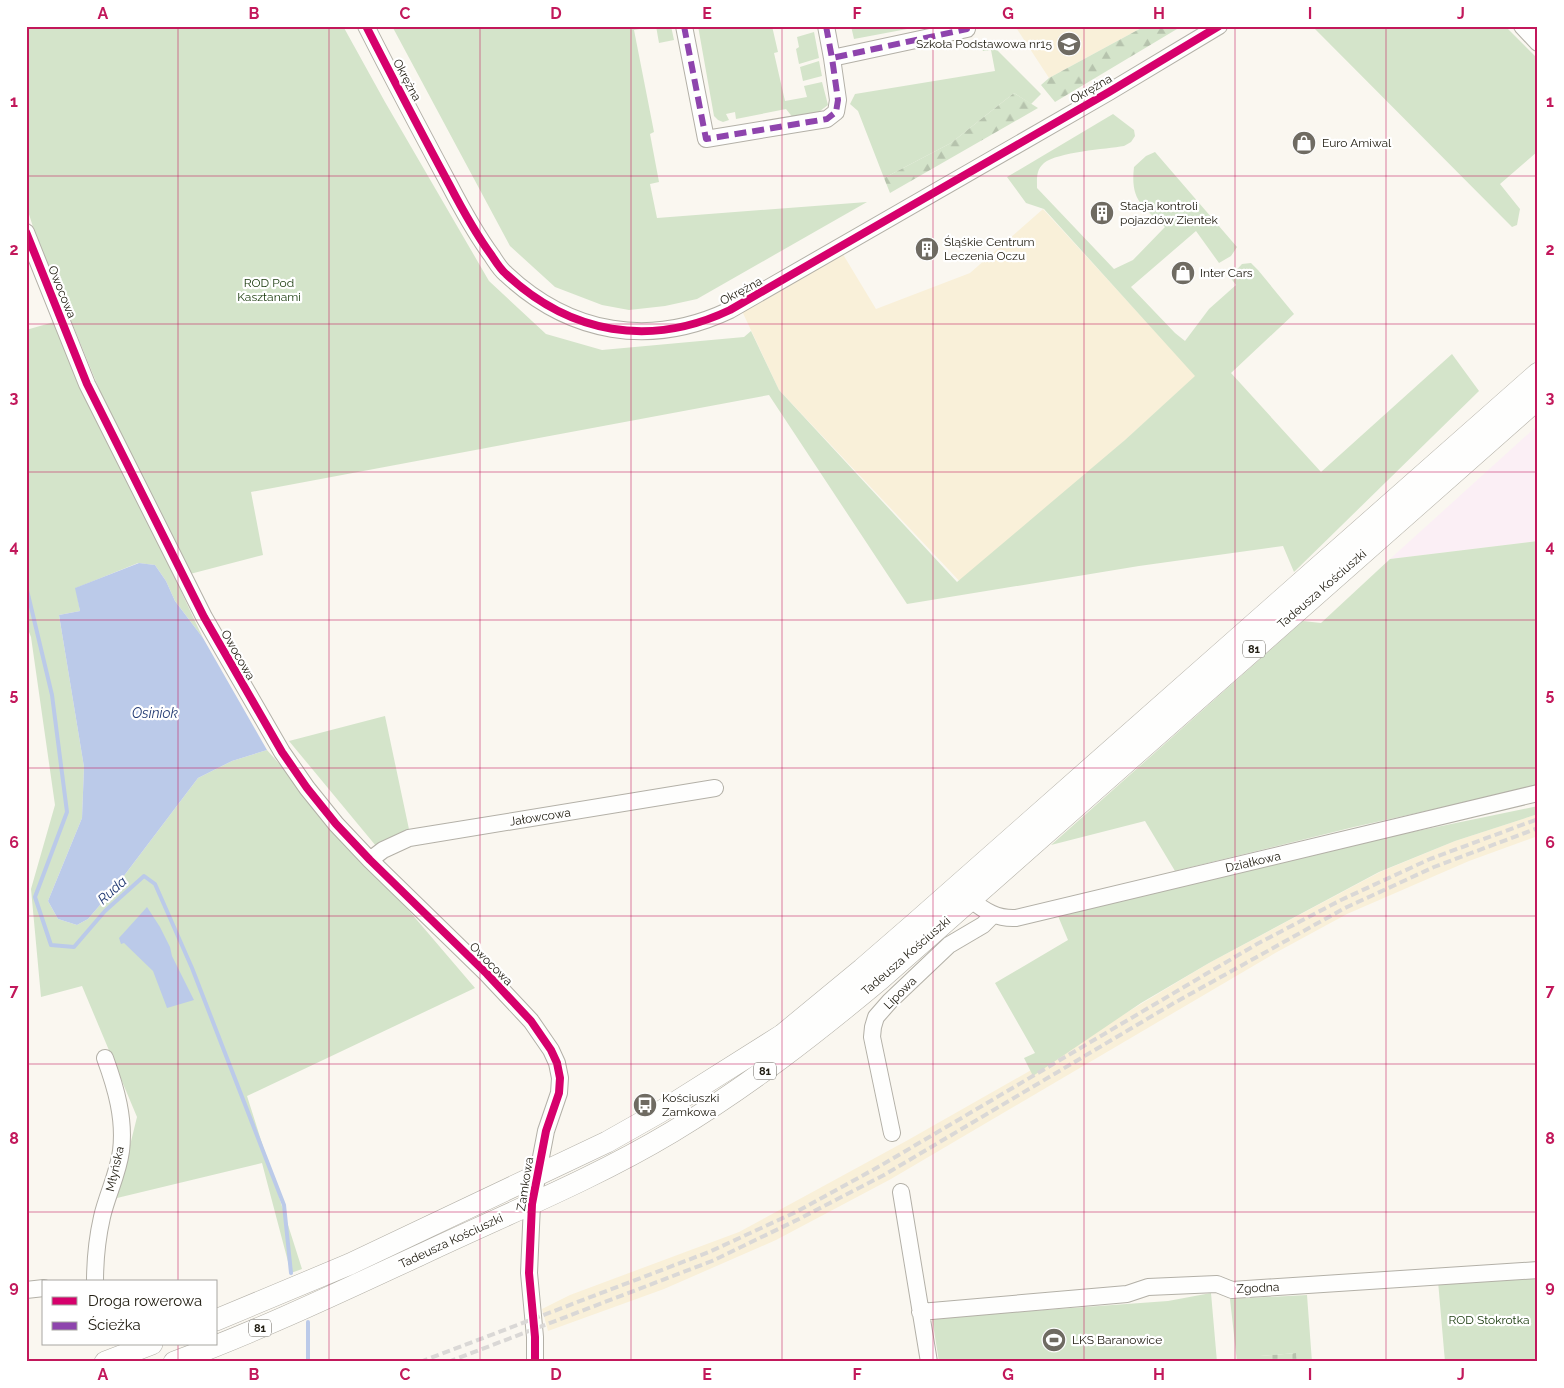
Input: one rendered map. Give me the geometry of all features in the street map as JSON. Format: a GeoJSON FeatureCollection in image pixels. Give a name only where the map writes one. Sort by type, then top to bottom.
{"type":"FeatureCollection","features":[{"type":"Feature","properties":{"kind":"main road","name":"Tadeusza Kościuszki"},"geometry":{"type":"LineString","coordinates":[[218,1319],[350,1264],[607,1142],[660,1112],[775,1040],[801,1021],[915,923],[1538,373]]}},
{"type":"Feature","properties":{"kind":"main road","name":"Tadeusza Kościuszki"},"geometry":{"type":"LineString","coordinates":[[218,1344],[282,1319],[532,1204],[613,1164],[672,1132],[759,1075],[811,1037],[882,978],[1538,399]]}},
{"type":"Feature","properties":{"kind":"main road"},"geometry":{"type":"LineString","coordinates":[[110,1357],[146,1346]]}},
{"type":"Feature","properties":{"kind":"main road","name":"Tadeusza Kościuszki"},"geometry":{"type":"LineString","coordinates":[[174,1362],[214,1346]]}},
{"type":"Feature","properties":{"kind":"street","name":"Okrężna"},"geometry":{"type":"LineString","coordinates":[[366,26],[476,234],[505,273],[546,306],[581,322],[641,332],[689,326],[730,310],[1219,26]]}},
{"type":"Feature","properties":{"kind":"street"},"geometry":{"type":"LineString","coordinates":[[684,26],[706,139],[827,119],[836,112],[838,100],[826,26]]}},
{"type":"Feature","properties":{"kind":"street"},"geometry":{"type":"LineString","coordinates":[[832,58],[967,29],[966,26]]}},
{"type":"Feature","properties":{"kind":"street"},"geometry":{"type":"LineString","coordinates":[[1522,26],[1538,43]]}},
{"type":"Feature","properties":{"kind":"street","name":"Owocowa"},"geometry":{"type":"LineString","coordinates":[[26,232],[87,384],[204,617],[289,764],[336,824],[370,860],[487,974],[531,1021]]}},
{"type":"Feature","properties":{"kind":"street","name":"Jałowcowa"},"geometry":{"type":"LineString","coordinates":[[370,860],[383,850],[409,838],[714,788]]}},
{"type":"Feature","properties":{"kind":"street","name":"Działkowa"},"geometry":{"type":"LineString","coordinates":[[971,900],[986,912],[1010,918],[1042,912],[1538,793]]}},
{"type":"Feature","properties":{"kind":"street","name":"Lipowa"},"geometry":{"type":"LineString","coordinates":[[892,1132],[872,1037],[872,1027],[876,1016],[890,1000],[949,945],[983,925],[994,915]]}},
{"type":"Feature","properties":{"kind":"street","name":"Zamkowa"},"geometry":{"type":"LineString","coordinates":[[531,1021],[552,1050],[560,1078],[560,1093],[546,1130],[532,1204],[529,1273],[535,1337],[535,1362]]}},
{"type":"Feature","properties":{"kind":"street","name":"Młyńska"},"geometry":{"type":"LineString","coordinates":[[95,1280],[95,1257],[102,1216],[121,1152],[122,1123],[118,1096],[105,1058]]}},
{"type":"Feature","properties":{"kind":"street"},"geometry":{"type":"LineString","coordinates":[[900,1192],[928,1362]]}},
{"type":"Feature","properties":{"kind":"street","name":"Zgodna"},"geometry":{"type":"LineString","coordinates":[[920,1312],[1127,1294],[1148,1287],[1217,1284],[1232,1290],[1538,1270]]}},
{"type":"Feature","properties":{"kind":"street"},"geometry":{"type":"LineString","coordinates":[[26,1290],[42,1288]]}},
{"type":"Feature","properties":{"kind":"shaded area","name":"Szkoła Podstawowa nr15"},"geometry":{"type":"Polygon","coordinates":[[[1015,26],[1145,26],[1049,78],[1015,26]]]}},
{"type":"Feature","properties":{"kind":"shaded area"},"geometry":{"type":"Polygon","coordinates":[[[1043,209],[1196,376],[964,586],[779,390],[742,311],[841,251],[876,309],[970,273],[1043,209]]]}},
{"type":"Feature","properties":{"kind":"shaded area"},"geometry":{"type":"Polygon","coordinates":[[[1538,425],[1538,541],[1390,559],[1538,425]]]}},
{"type":"Feature","properties":{"kind":"shaded area"},"geometry":{"type":"Polygon","coordinates":[[[1538,814],[1538,836],[1469,861],[1347,914],[1277,952],[891,1179],[776,1240],[664,1289],[548,1331],[542,1309],[570,1295],[739,1232],[1033,1069],[1209,963],[1380,872],[1455,841],[1538,814]]]}},
{"type":"Feature","properties":{"kind":"green space","name":"ROD Pod Kasztanami"},"geometry":{"type":"Polygon","coordinates":[[[26,26],[343,26],[489,281],[546,334],[602,350],[744,337],[751,331],[779,390],[957,582],[1125,440],[1195,376],[1044,209],[1026,203],[1007,177],[1113,114],[1134,130],[1135,136],[1131,142],[1124,146],[1051,159],[1040,168],[1037,188],[1114,269],[1133,260],[1165,227],[1144,208],[1134,188],[1134,167],[1146,156],[1155,152],[1237,247],[1231,256],[1219,263],[1196,231],[1131,287],[1185,341],[1209,309],[1236,285],[1230,277],[1242,264],[1251,263],[1294,314],[1231,373],[1321,472],[1452,354],[1479,391],[1294,572],[1283,546],[1139,566],[907,604],[769,395],[251,492],[263,555],[190,574],[106,406],[34,230],[26,205],[26,26]]]}},
{"type":"Feature","properties":{"kind":"green space"},"geometry":{"type":"Polygon","coordinates":[[[392,26],[656,26],[634,30],[654,132],[650,134],[659,182],[650,184],[657,218],[867,202],[697,299],[665,306],[629,310],[602,305],[555,287],[510,246],[392,26]]]}},
{"type":"Feature","properties":{"kind":"green space"},"geometry":{"type":"Polygon","coordinates":[[[656,26],[671,26],[674,40],[659,43],[656,26]]]}},
{"type":"Feature","properties":{"kind":"green space"},"geometry":{"type":"Polygon","coordinates":[[[698,26],[772,26],[778,52],[774,53],[785,101],[807,97],[804,86],[822,82],[828,105],[816,114],[794,119],[786,109],[736,119],[735,112],[726,114],[729,120],[723,122],[718,120],[714,116],[698,26]]]}},
{"type":"Feature","properties":{"kind":"green space"},"geometry":{"type":"Polygon","coordinates":[[[851,26],[923,26],[854,39],[851,26]]]}},
{"type":"Feature","properties":{"kind":"green space"},"geometry":{"type":"Polygon","coordinates":[[[1145,26],[1182,26],[1055,102],[1041,85],[1049,78],[1145,26]]]}},
{"type":"Feature","properties":{"kind":"green space"},"geometry":{"type":"Polygon","coordinates":[[[1312,26],[1505,26],[1538,59],[1538,151],[1500,184],[1520,209],[1517,225],[1512,227],[1312,26]]]}},
{"type":"Feature","properties":{"kind":"green space"},"geometry":{"type":"Polygon","coordinates":[[[814,32],[819,58],[799,64],[796,49],[799,47],[797,37],[814,32]]]}},
{"type":"Feature","properties":{"kind":"green space"},"geometry":{"type":"Polygon","coordinates":[[[980,41],[994,47],[1041,94],[1031,104],[1014,93],[951,143],[884,178],[858,111],[850,104],[855,94],[995,71],[991,50],[983,51],[980,41]]]}},
{"type":"Feature","properties":{"kind":"green space"},"geometry":{"type":"Polygon","coordinates":[[[819,61],[822,76],[803,81],[800,67],[819,61]]]}},
{"type":"Feature","properties":{"kind":"green space"},"geometry":{"type":"Polygon","coordinates":[[[1014,93],[1038,108],[890,193],[884,178],[951,143],[1014,93]]]}},
{"type":"Feature","properties":{"kind":"green space"},"geometry":{"type":"Polygon","coordinates":[[[54,322],[76,378],[157,540],[203,638],[175,601],[166,581],[155,565],[138,563],[76,588],[80,611],[59,615],[84,767],[82,818],[48,901],[58,919],[77,925],[88,919],[117,885],[198,778],[232,761],[267,750],[475,988],[247,1096],[302,1269],[291,1273],[262,1163],[117,1198],[137,1117],[82,986],[41,997],[31,889],[55,805],[31,637],[26,624],[26,330],[54,322]]]}},
{"type":"Feature","properties":{"kind":"green space"},"geometry":{"type":"Polygon","coordinates":[[[1538,541],[1538,786],[1354,827],[1175,871],[1145,821],[1051,845],[1303,621],[1321,623],[1390,559],[1538,541]]]}},
{"type":"Feature","properties":{"kind":"green space"},"geometry":{"type":"Polygon","coordinates":[[[385,716],[410,834],[376,846],[289,741],[385,716]]]}},
{"type":"Feature","properties":{"kind":"green space"},"geometry":{"type":"Polygon","coordinates":[[[1538,806],[1538,814],[1455,841],[1379,872],[1209,963],[1141,1003],[1033,1076],[1024,1058],[1035,1053],[995,983],[1068,940],[1058,916],[1340,847],[1538,806]]]}},
{"type":"Feature","properties":{"kind":"green space","name":"ROD Stokrotka"},"geometry":{"type":"Polygon","coordinates":[[[1538,1274],[1538,1362],[1445,1362],[1438,1281],[1538,1274]]]}},
{"type":"Feature","properties":{"kind":"green space","name":"LKS Baranowice"},"geometry":{"type":"Polygon","coordinates":[[[1211,1293],[1217,1362],[939,1362],[932,1318],[1168,1301],[1211,1293]]]}},
{"type":"Feature","properties":{"kind":"green space"},"geometry":{"type":"Polygon","coordinates":[[[1307,1295],[1312,1362],[1297,1362],[1296,1353],[1260,1356],[1260,1362],[1237,1362],[1230,1299],[1307,1295]]]}},
{"type":"Feature","properties":{"kind":"green space"},"geometry":{"type":"Polygon","coordinates":[[[1296,1353],[1297,1362],[1260,1362],[1260,1356],[1296,1353]]]}},
{"type":"Feature","properties":{"kind":"water","name":"Osiniok"},"geometry":{"type":"Polygon","coordinates":[[[139,563],[155,565],[166,581],[175,601],[203,638],[267,750],[232,761],[198,778],[117,885],[88,919],[77,925],[58,919],[48,901],[82,818],[84,767],[59,615],[80,611],[75,588],[139,563]]]}},
{"type":"Feature","properties":{"kind":"water"},"geometry":{"type":"Polygon","coordinates":[[[147,907],[160,927],[194,1000],[167,1008],[153,971],[124,943],[121,944],[119,938],[147,907]]]}},
{"type":"Feature","properties":{"kind":"waterway","name":"Ruda"},"geometry":{"type":"LineString","coordinates":[[26,586],[52,695],[67,812],[35,897],[51,945],[74,947],[105,911],[144,876],[155,884],[192,968],[284,1205],[291,1273]]}},
{"type":"Feature","properties":{"kind":"waterway","name":"Ruda"},"geometry":{"type":"LineString","coordinates":[[308,1322],[308,1362]]}},
{"type":"Feature","properties":{"kind":"railway"},"geometry":{"type":"LineString","coordinates":[[420,1362],[709,1252],[796,1212],[880,1166],[1257,944],[1341,900],[1430,859],[1538,819]]}},
{"type":"Feature","properties":{"kind":"railway"},"geometry":{"type":"LineString","coordinates":[[448,1362],[712,1261],[799,1219],[884,1175],[1174,1003],[1345,908],[1434,867],[1538,828]]}},
{"type":"Feature","properties":{"kind":"marked path"},"geometry":{"type":"LineString","coordinates":[[684,26],[706,139],[827,119],[836,112],[838,100],[832,58]]}},
{"type":"Feature","properties":{"kind":"marked path"},"geometry":{"type":"LineString","coordinates":[[826,26],[832,58],[967,29],[966,26]]}},
{"type":"Feature","properties":{"kind":"cycle path"},"geometry":{"type":"LineString","coordinates":[[366,26],[464,212],[502,270],[531,294],[557,310],[584,322],[612,329],[641,331],[670,329],[700,322],[730,310],[1109,92],[1219,26]]}},
{"type":"Feature","properties":{"kind":"cycle path"},"geometry":{"type":"LineString","coordinates":[[26,232],[87,384],[204,617],[282,752],[307,788],[336,824],[370,860],[487,974],[531,1021],[551,1050],[557,1063],[560,1078],[559,1093],[546,1131],[532,1204],[529,1273],[535,1337],[535,1362]]}},
{"type":"Feature","properties":{"kind":"place","name":"Szkoła Podstawowa nr15"},"geometry":{"type":"Point","coordinates":[1069,44]}},
{"type":"Feature","properties":{"kind":"place","name":"Euro Amiwal"},"geometry":{"type":"Point","coordinates":[1304,143]}},
{"type":"Feature","properties":{"kind":"place","name":"Stacja kontroli pojazdów Zientek"},"geometry":{"type":"Point","coordinates":[1102,213]}},
{"type":"Feature","properties":{"kind":"place","name":"Śląśkie Centrum Leczenia Oczu"},"geometry":{"type":"Point","coordinates":[927,249]}},
{"type":"Feature","properties":{"kind":"place","name":"Inter Cars"},"geometry":{"type":"Point","coordinates":[1183,273]}},
{"type":"Feature","properties":{"kind":"place","name":"Kościuszki Zamkowa"},"geometry":{"type":"Point","coordinates":[645,1105]}},
{"type":"Feature","properties":{"kind":"place","name":"LKS Baranowice"},"geometry":{"type":"Point","coordinates":[1054,1340]}}]}
